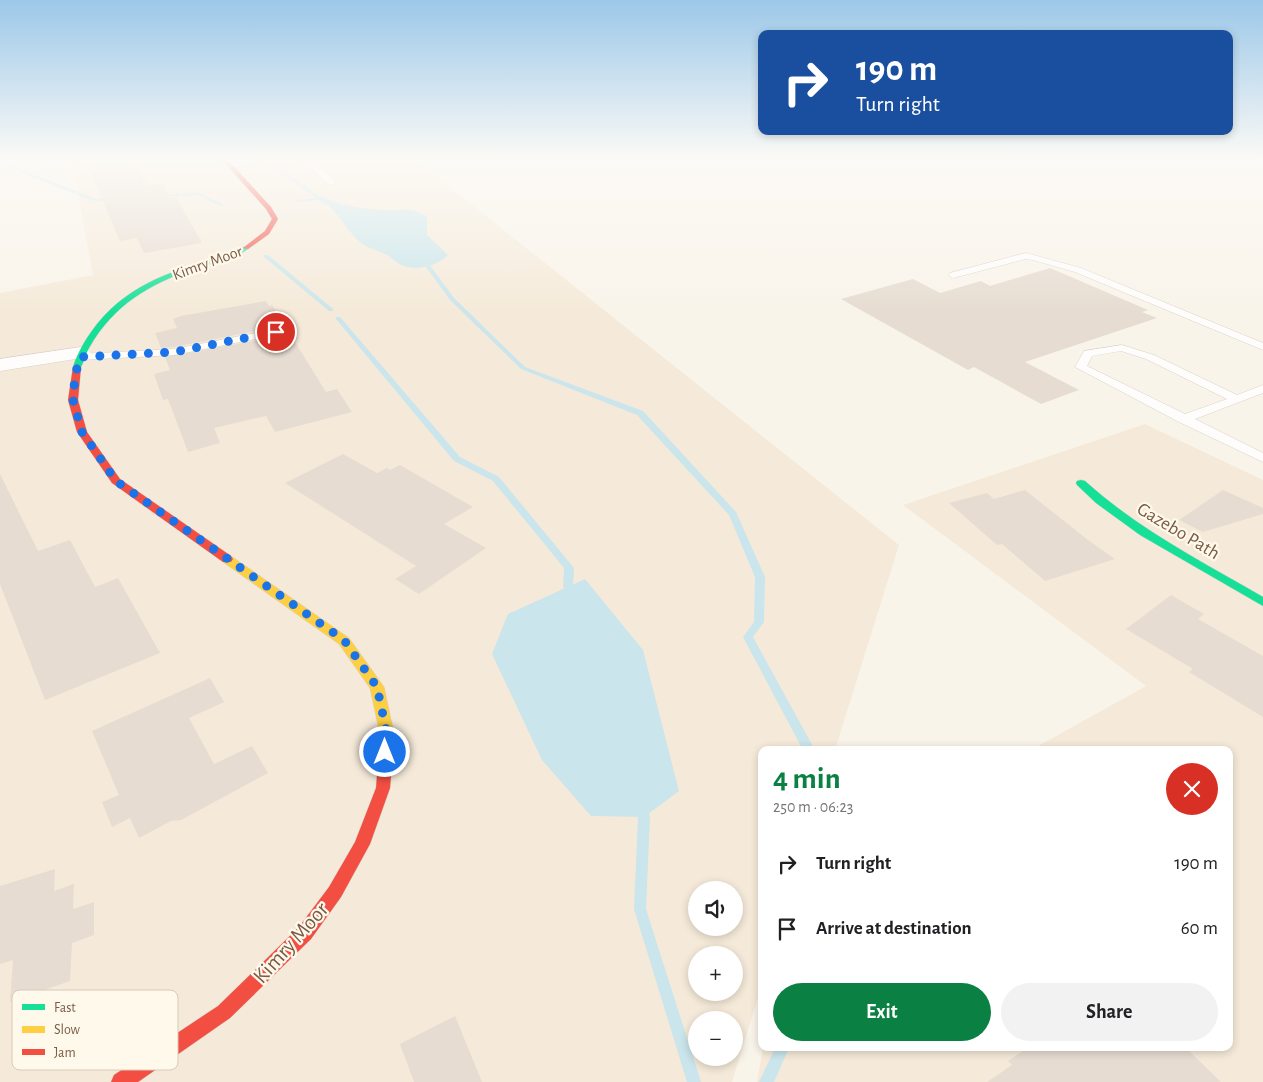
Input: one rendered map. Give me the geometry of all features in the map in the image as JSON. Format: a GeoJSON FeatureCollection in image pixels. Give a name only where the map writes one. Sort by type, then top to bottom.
{"type":"FeatureCollection","features":[{"type":"Feature","properties":{"kind":"street","name":"Kimry Moor"},"geometry":{"type":"LineString","coordinates":[[178,1043],[224,1012],[305,933],[335,892],[362,844],[383,788],[387,734],[377,687],[344,640],[116,481],[82,432],[73,400],[75,376],[81,355],[102,322],[127,296],[153,281],[245,249],[267,234],[272,228],[275,219],[271,211]]}},
{"type":"Feature","properties":{"kind":"street"},"geometry":{"type":"LineString","coordinates":[[0,365],[81,355]]}},
{"type":"Feature","properties":{"kind":"street","name":"Gazebo Path"},"geometry":{"type":"LineString","coordinates":[[1081,483],[1092,494],[1133,525],[1263,602]]}},
{"type":"Feature","properties":{"kind":"street","name":"Kimry Moor"},"geometry":{"type":"LineString","coordinates":[[121,1082],[139,1070]]}},
{"type":"Feature","properties":{"kind":"lane"},"geometry":{"type":"LineString","coordinates":[[953,275],[1026,256],[1034,257],[1078,270],[1263,347]]}},
{"type":"Feature","properties":{"kind":"lane"},"geometry":{"type":"LineString","coordinates":[[81,355],[174,352],[276,332]]}},
{"type":"Feature","properties":{"kind":"lane"},"geometry":{"type":"LineString","coordinates":[[1237,399],[1150,357],[1122,348],[1088,353],[1081,367],[1263,458]]}},
{"type":"Feature","properties":{"kind":"lane"},"geometry":{"type":"LineString","coordinates":[[1183,419],[1263,389]]}},
{"type":"Feature","properties":{"kind":"shaded area"},"geometry":{"type":"Polygon","coordinates":[[[81,211],[480,211],[899,545],[836,746],[758,746],[758,998],[743,1046],[743,1011],[688,1011],[688,1066],[737,1066],[732,1082],[0,1082],[0,293],[93,275],[81,211]]]}},
{"type":"Feature","properties":{"kind":"shaded area"},"geometry":{"type":"Polygon","coordinates":[[[1145,424],[1263,480],[1263,1082],[757,1082],[762,1051],[1233,1051],[1233,746],[1038,746],[1146,686],[903,505],[1145,424]]]}},
{"type":"Feature","properties":{"kind":"water"},"geometry":{"type":"Polygon","coordinates":[[[334,211],[417,211],[427,217],[427,235],[448,255],[439,262],[428,266],[410,267],[401,265],[388,255],[363,244],[334,211]]]}},
{"type":"Feature","properties":{"kind":"water"},"geometry":{"type":"Polygon","coordinates":[[[585,579],[643,650],[679,791],[644,817],[591,816],[542,760],[492,654],[508,614],[585,579]]]}},
{"type":"Feature","properties":{"kind":"building"},"geometry":{"type":"Polygon","coordinates":[[[107,211],[184,211],[202,243],[144,253],[137,238],[120,241],[107,211]]]}},
{"type":"Feature","properties":{"kind":"building"},"geometry":{"type":"Polygon","coordinates":[[[1050,268],[1148,310],[1142,312],[1157,318],[1025,362],[1079,390],[1041,404],[974,367],[968,370],[841,299],[913,279],[940,293],[981,281],[990,286],[1050,268]]]}},
{"type":"Feature","properties":{"kind":"building"},"geometry":{"type":"Polygon","coordinates":[[[266,301],[269,306],[272,305],[326,392],[337,389],[352,412],[275,432],[266,416],[214,428],[220,443],[188,452],[168,399],[163,400],[154,374],[170,370],[165,357],[280,336],[283,331],[276,327],[161,348],[155,333],[177,328],[173,319],[181,316],[266,301]]]}},
{"type":"Feature","properties":{"kind":"building"},"geometry":{"type":"Polygon","coordinates":[[[343,454],[377,473],[400,465],[473,507],[444,524],[486,548],[419,594],[395,579],[416,566],[285,483],[343,454]]]}},
{"type":"Feature","properties":{"kind":"building"},"geometry":{"type":"Polygon","coordinates":[[[0,474],[38,551],[70,540],[95,587],[118,578],[160,653],[45,700],[0,584],[0,474]]]}},
{"type":"Feature","properties":{"kind":"building"},"geometry":{"type":"Polygon","coordinates":[[[1025,490],[1115,559],[1045,581],[1002,544],[997,545],[949,503],[987,493],[994,499],[1025,490]]]}},
{"type":"Feature","properties":{"kind":"building"},"geometry":{"type":"Polygon","coordinates":[[[1223,490],[1263,508],[1263,514],[1203,532],[1179,520],[1223,490]]]}},
{"type":"Feature","properties":{"kind":"building"},"geometry":{"type":"Polygon","coordinates":[[[1171,595],[1204,614],[1198,619],[1263,656],[1263,717],[1189,672],[1193,669],[1126,629],[1171,595]]]}},
{"type":"Feature","properties":{"kind":"building"},"geometry":{"type":"Polygon","coordinates":[[[210,678],[224,702],[189,718],[214,764],[252,746],[268,773],[181,820],[171,821],[139,838],[130,818],[112,827],[102,802],[119,795],[92,731],[210,678]]]}},
{"type":"Feature","properties":{"kind":"building"},"geometry":{"type":"Polygon","coordinates":[[[55,869],[54,891],[74,884],[73,909],[94,902],[94,935],[72,943],[70,981],[44,990],[12,990],[12,1001],[10,1002],[13,960],[0,964],[0,886],[55,869]]]}},
{"type":"Feature","properties":{"kind":"building"},"geometry":{"type":"Polygon","coordinates":[[[455,1016],[482,1082],[414,1082],[400,1044],[455,1016]]]}},
{"type":"Feature","properties":{"kind":"building"},"geometry":{"type":"Polygon","coordinates":[[[1023,1051],[1189,1051],[1221,1082],[987,1082],[1012,1065],[1008,1061],[1023,1051]]]}},
{"type":"Feature","properties":{"kind":"waterway"},"geometry":{"type":"LineString","coordinates":[[266,256],[331,310]]}},
{"type":"Feature","properties":{"kind":"waterway"},"geometry":{"type":"LineString","coordinates":[[420,259],[428,266],[452,299],[523,368],[640,413],[733,514],[760,577],[759,622],[748,637],[807,746]]}},
{"type":"Feature","properties":{"kind":"waterway"},"geometry":{"type":"LineString","coordinates":[[338,318],[457,459],[496,479],[569,568],[568,586],[572,597]]}},
{"type":"Feature","properties":{"kind":"waterway"},"geometry":{"type":"LineString","coordinates":[[641,806],[644,817],[640,909],[694,1082]]}},
{"type":"Feature","properties":{"kind":"waterway"},"geometry":{"type":"LineString","coordinates":[[766,1082],[781,1051]]}},
{"type":"Feature","properties":{"kind":"traffic: fast"},"geometry":{"type":"LineString","coordinates":[[77,367],[83,352],[94,334],[112,311],[128,297],[164,277],[246,248]]}},
{"type":"Feature","properties":{"kind":"traffic: fast"},"geometry":{"type":"LineString","coordinates":[[1081,483],[1100,500],[1144,533],[1263,602]]}},
{"type":"Feature","properties":{"kind":"traffic: slow"},"geometry":{"type":"LineString","coordinates":[[227,559],[344,641],[377,687],[387,734],[385,763]]}},
{"type":"Feature","properties":{"kind":"traffic: jam"},"geometry":{"type":"LineString","coordinates":[[246,248],[267,233],[275,219],[271,211]]}},
{"type":"Feature","properties":{"kind":"traffic: jam"},"geometry":{"type":"LineString","coordinates":[[77,367],[73,400],[82,432],[116,481],[227,559]]}},
{"type":"Feature","properties":{"kind":"traffic: jam"},"geometry":{"type":"LineString","coordinates":[[178,1043],[224,1012],[305,933],[335,892],[362,844],[383,788],[385,763]]}},
{"type":"Feature","properties":{"kind":"traffic: jam"},"geometry":{"type":"LineString","coordinates":[[121,1082],[139,1070]]}},
{"type":"Feature","properties":{"kind":"route"},"geometry":{"type":"LineString","coordinates":[[276,332],[213,346],[174,352],[80,357],[75,376],[73,400],[82,432],[116,481],[344,640],[377,687],[387,734],[385,752]]}}]}
